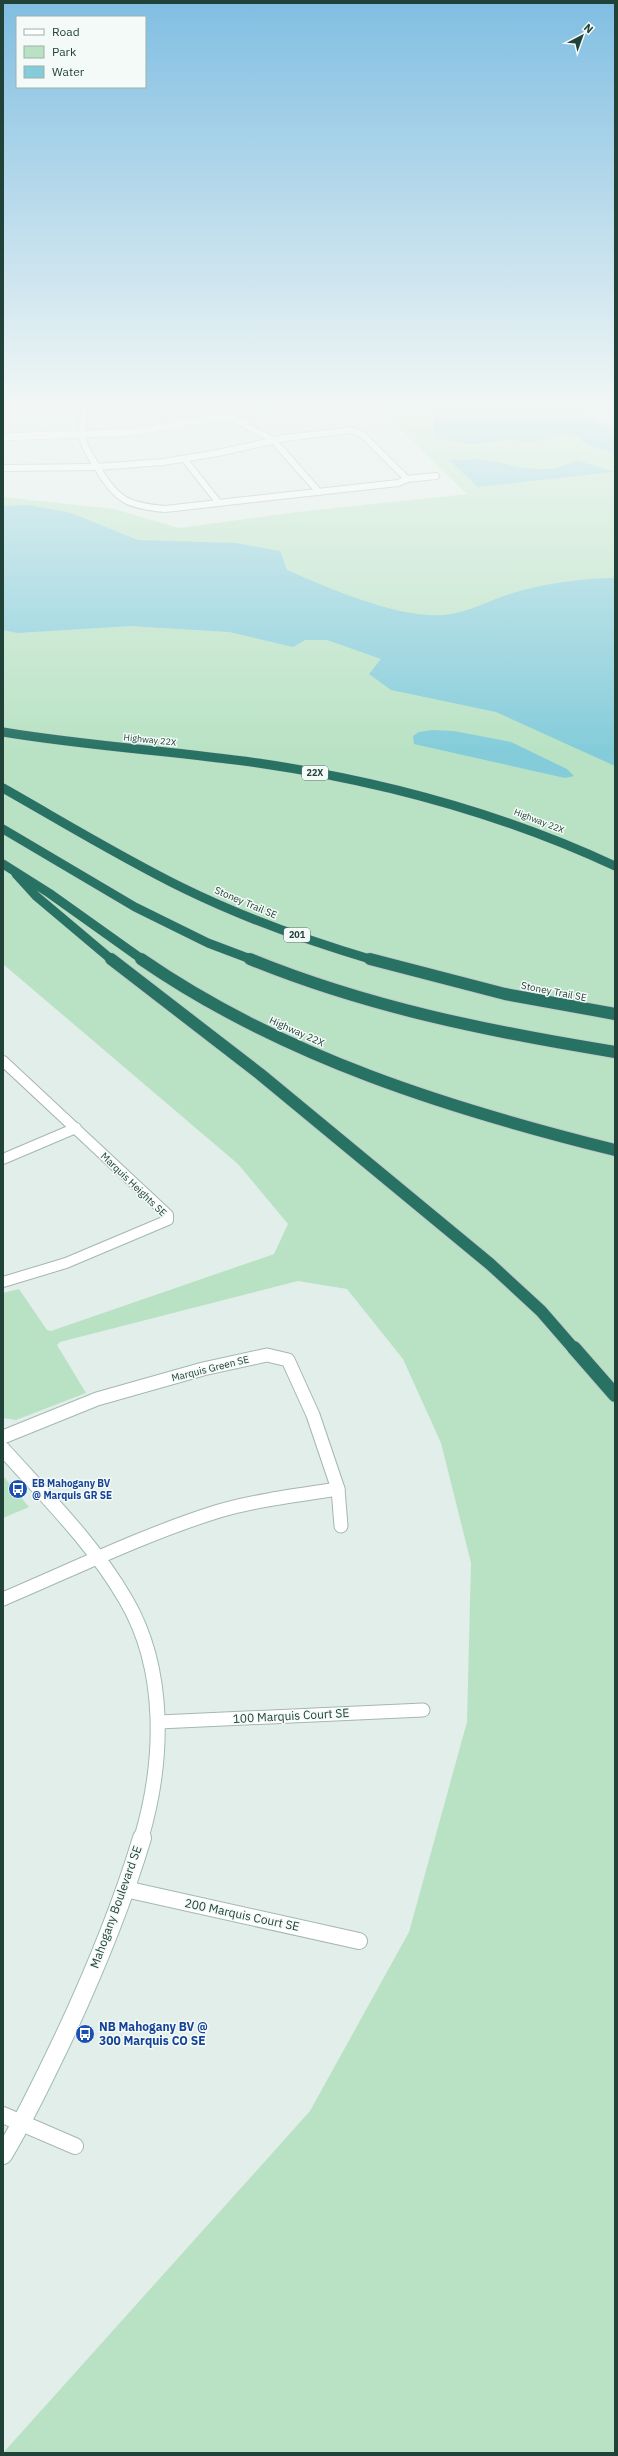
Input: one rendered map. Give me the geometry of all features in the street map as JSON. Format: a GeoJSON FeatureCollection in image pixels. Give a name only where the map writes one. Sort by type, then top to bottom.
{"type":"FeatureCollection","features":[{"type":"Feature","properties":{"kind":"highway","name":"Highway 22X"},"geometry":{"type":"LineString","coordinates":[[3,732],[94,746],[256,763],[348,778],[422,795],[492,815],[548,836],[615,866]]}},
{"type":"Feature","properties":{"kind":"highway","name":"Stoney Trail SE"},"geometry":{"type":"LineString","coordinates":[[3,788],[185,889],[274,927],[336,949],[420,974],[564,1007],[615,1014]]}},
{"type":"Feature","properties":{"kind":"highway"},"geometry":{"type":"LineString","coordinates":[[3,829],[154,917],[235,954],[339,991],[446,1021],[546,1042],[615,1052]]}},
{"type":"Feature","properties":{"kind":"highway","name":"Highway 22X"},"geometry":{"type":"LineString","coordinates":[[3,864],[16,874],[48,893],[169,978],[224,1010],[290,1042],[389,1084],[484,1116],[615,1150]]}},
{"type":"Feature","properties":{"kind":"highway"},"geometry":{"type":"LineString","coordinates":[[16,874],[36,896],[132,977],[260,1074],[490,1264],[541,1311],[615,1395]]}},
{"type":"Feature","properties":{"kind":"street","name":"Marquis Heights SE"},"geometry":{"type":"LineString","coordinates":[[3,1062],[76,1128],[168,1215],[168,1220],[71,1261],[3,1282]]}},
{"type":"Feature","properties":{"kind":"street"},"geometry":{"type":"LineString","coordinates":[[3,1159],[76,1128]]}},
{"type":"Feature","properties":{"kind":"street","name":"Marquis Green SE"},"geometry":{"type":"LineString","coordinates":[[3,1437],[97,1399],[203,1369],[267,1355],[288,1360],[313,1415],[338,1489],[341,1526]]}},
{"type":"Feature","properties":{"kind":"street","name":"Mahogany Boulevard SE"},"geometry":{"type":"LineString","coordinates":[[3,1449],[97,1558],[120,1590],[138,1625],[153,1672],[159,1722],[152,1791],[138,1850],[125,1889],[83,1995],[22,2125],[3,2155]]}},
{"type":"Feature","properties":{"kind":"street"},"geometry":{"type":"LineString","coordinates":[[3,1599],[97,1558],[205,1516],[284,1496],[338,1489]]}},
{"type":"Feature","properties":{"kind":"street","name":"100 Marquis Court SE"},"geometry":{"type":"LineString","coordinates":[[159,1722],[423,1710]]}},
{"type":"Feature","properties":{"kind":"street","name":"200 Marquis Court SE"},"geometry":{"type":"LineString","coordinates":[[125,1889],[358,1941]]}},
{"type":"Feature","properties":{"kind":"street"},"geometry":{"type":"LineString","coordinates":[[3,2114],[22,2125],[75,2146]]}},
{"type":"Feature","properties":{"kind":"green space"},"geometry":{"type":"Polygon","coordinates":[[[3,523],[161,523],[179,528],[219,523],[615,523],[615,2453],[3,2453],[310,2111],[409,1932],[467,1722],[471,1563],[441,1443],[403,1359],[347,1289],[298,1281],[60,1342],[57,1345],[86,1393],[16,1420],[3,1418],[3,1293],[19,1289],[47,1330],[51,1331],[274,1254],[288,1224],[238,1164],[3,964],[3,523]]]}},
{"type":"Feature","properties":{"kind":"green space"},"geometry":{"type":"Polygon","coordinates":[[[3,1476],[29,1507],[3,1518],[3,1476]]]}},
{"type":"Feature","properties":{"kind":"water"},"geometry":{"type":"Polygon","coordinates":[[[3,523],[95,523],[138,540],[236,543],[280,551],[287,570],[364,601],[406,612],[426,615],[444,615],[461,612],[522,590],[576,580],[615,578],[615,766],[496,712],[391,690],[369,674],[381,659],[327,640],[305,640],[293,647],[229,632],[130,626],[17,633],[3,630],[3,523]]]}},
{"type":"Feature","properties":{"kind":"water"},"geometry":{"type":"Polygon","coordinates":[[[432,730],[454,731],[511,742],[567,769],[574,776],[565,778],[414,744],[413,736],[419,732],[432,730]]]}},
{"type":"Feature","properties":{"kind":"place","name":"EB Mahogany BV @ Marquis GR SE"},"geometry":{"type":"Point","coordinates":[18,1489]}},
{"type":"Feature","properties":{"kind":"place","name":"NB Mahogany BV @ 300 Marquis CO SE"},"geometry":{"type":"Point","coordinates":[85,2034]}}]}
